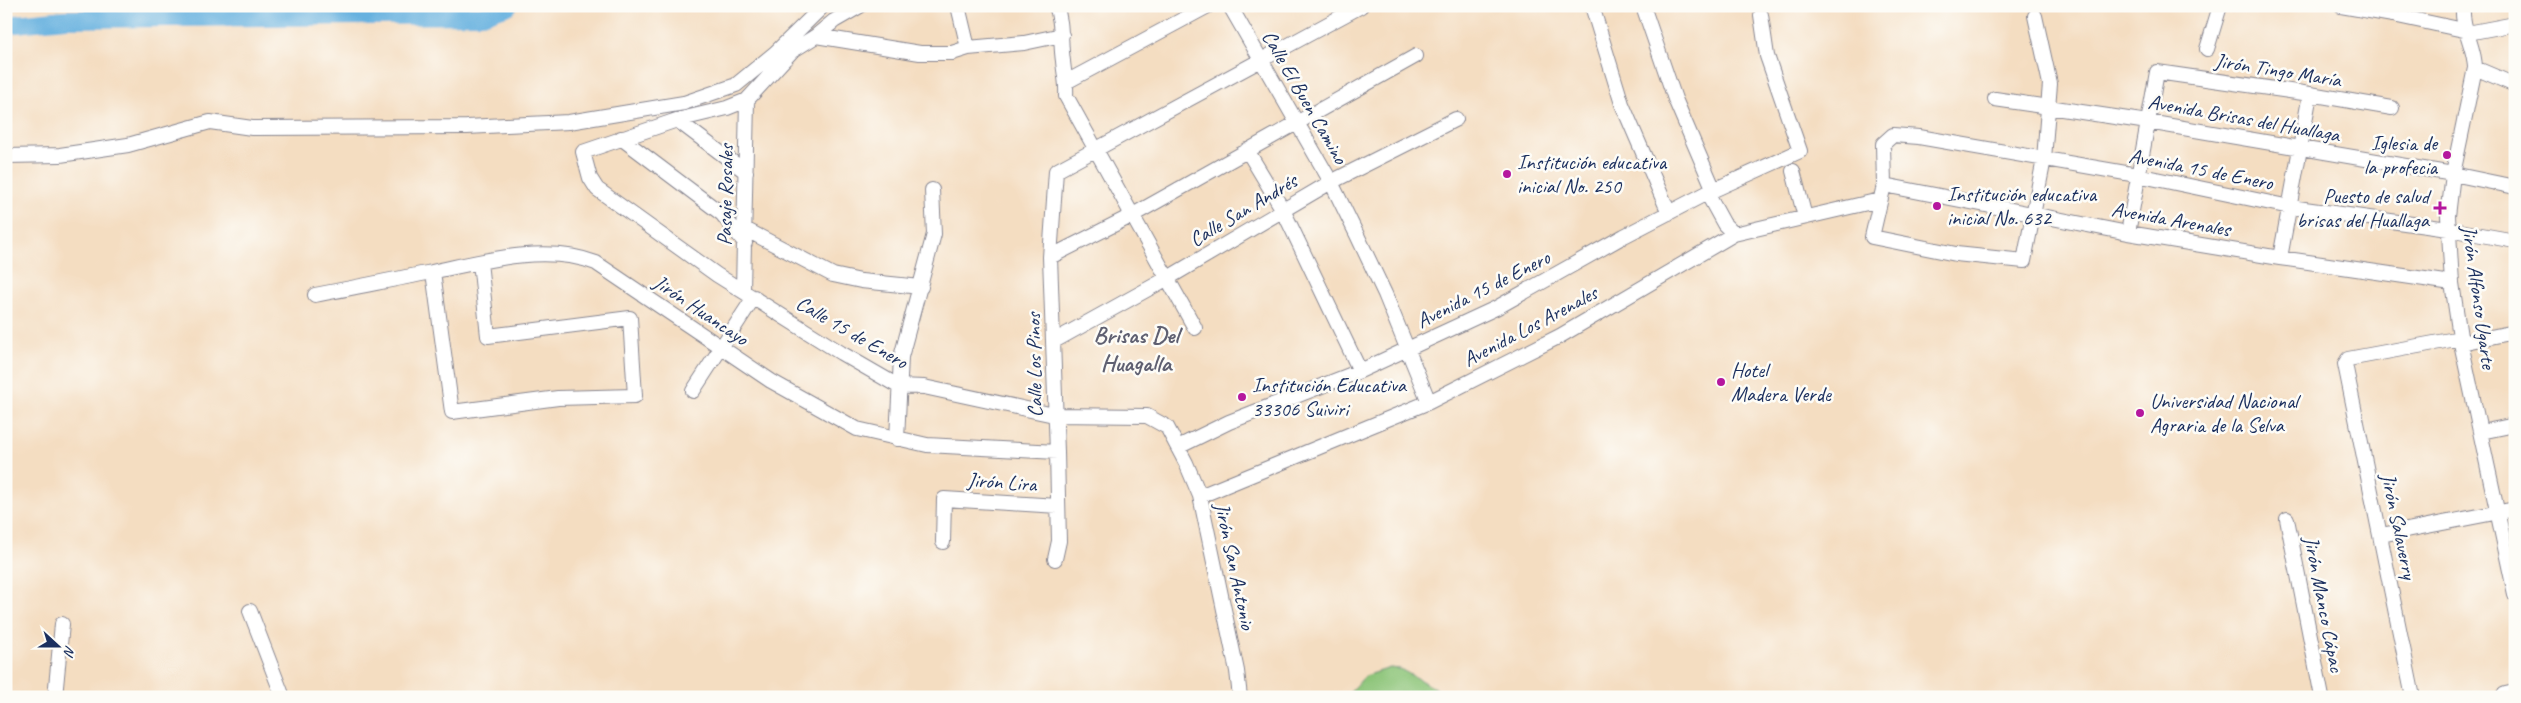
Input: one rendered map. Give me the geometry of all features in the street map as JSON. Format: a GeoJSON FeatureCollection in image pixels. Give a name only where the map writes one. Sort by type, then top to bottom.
{"type":"FeatureCollection","features":[{"type":"Feature","properties":{"kind":"highway"},"geometry":{"type":"LineString","coordinates":[[2506,697],[2515,695]]}},
{"type":"Feature","properties":{"kind":"street"},"geometry":{"type":"LineString","coordinates":[[6,156],[60,156],[128,145],[210,122],[252,128],[467,127],[569,122],[684,103],[736,86],[775,53],[824,6]]}},
{"type":"Feature","properties":{"kind":"street"},"geometry":{"type":"LineString","coordinates":[[621,138],[641,134],[677,120],[727,108],[747,100],[792,51],[816,36],[834,21],[860,6]]}},
{"type":"Feature","properties":{"kind":"street"},"geometry":{"type":"LineString","coordinates":[[958,6],[968,48]]}},
{"type":"Feature","properties":{"kind":"street"},"geometry":{"type":"LineString","coordinates":[[1056,6],[1062,35],[1063,62],[1068,81],[1066,96],[1194,328]]}},
{"type":"Feature","properties":{"kind":"street"},"geometry":{"type":"LineString","coordinates":[[1068,81],[1208,6]]}},
{"type":"Feature","properties":{"kind":"street","name":"Calle El Buen Camino"},"geometry":{"type":"LineString","coordinates":[[1230,6],[1331,182],[1385,294],[1429,402]]}},
{"type":"Feature","properties":{"kind":"street"},"geometry":{"type":"LineString","coordinates":[[1095,150],[1362,6]]}},
{"type":"Feature","properties":{"kind":"street"},"geometry":{"type":"LineString","coordinates":[[1592,6],[1622,104],[1669,213]]}},
{"type":"Feature","properties":{"kind":"street"},"geometry":{"type":"LineString","coordinates":[[1643,6],[1675,99],[1724,224],[1734,234]]}},
{"type":"Feature","properties":{"kind":"street"},"geometry":{"type":"LineString","coordinates":[[2207,49],[2220,6]]}},
{"type":"Feature","properties":{"kind":"street","name":"Jirón Alfonso Ugarte"},"geometry":{"type":"LineString","coordinates":[[2463,6],[2464,30],[2475,56],[2475,68],[2453,174],[2448,216],[2452,283],[2461,341],[2515,594]]}},
{"type":"Feature","properties":{"kind":"street"},"geometry":{"type":"LineString","coordinates":[[2350,7],[2394,10],[2473,32],[2515,24]]}},
{"type":"Feature","properties":{"kind":"street","name":"Avenida 15 de Enero"},"geometry":{"type":"LineString","coordinates":[[1178,447],[1229,422],[1360,371],[1496,308],[1711,191],[1800,151],[1767,56],[1761,15]]}},
{"type":"Feature","properties":{"kind":"street"},"geometry":{"type":"LineString","coordinates":[[1884,185],[1872,237],[1956,254],[2024,260],[2044,159],[2048,106],[2048,78],[2035,16]]}},
{"type":"Feature","properties":{"kind":"street"},"geometry":{"type":"LineString","coordinates":[[816,36],[920,53],[952,53],[968,48],[1024,43],[1062,35]]}},
{"type":"Feature","properties":{"kind":"street"},"geometry":{"type":"LineString","coordinates":[[1050,257],[1131,216],[1416,56]]}},
{"type":"Feature","properties":{"kind":"street"},"geometry":{"type":"LineString","coordinates":[[2475,68],[2515,85]]}},
{"type":"Feature","properties":{"kind":"street","name":"Jirón Tingo María"},"geometry":{"type":"LineString","coordinates":[[2148,122],[2157,72],[2392,108]]}},
{"type":"Feature","properties":{"kind":"street"},"geometry":{"type":"LineString","coordinates":[[2280,258],[2310,94]]}},
{"type":"Feature","properties":{"kind":"street","name":"Avenida Brisas del Huallaga"},"geometry":{"type":"LineString","coordinates":[[1995,99],[2148,122],[2453,174],[2515,187]]}},
{"type":"Feature","properties":{"kind":"street","name":"Pasaje Rosales"},"geometry":{"type":"LineString","coordinates":[[747,100],[745,236],[748,294]]}},
{"type":"Feature","properties":{"kind":"street","name":"Calle San Andrés"},"geometry":{"type":"LineString","coordinates":[[1054,341],[1168,278],[1331,182],[1456,119]]}},
{"type":"Feature","properties":{"kind":"street"},"geometry":{"type":"LineString","coordinates":[[677,120],[746,172]]}},
{"type":"Feature","properties":{"kind":"street"},"geometry":{"type":"LineString","coordinates":[[2128,233],[2148,122]]}},
{"type":"Feature","properties":{"kind":"street","name":"Avenida 15 de Enero"},"geometry":{"type":"LineString","coordinates":[[1884,185],[1883,144],[1893,135],[1919,137],[2137,175],[2290,207],[2448,229],[2515,241]]}},
{"type":"Feature","properties":{"kind":"street"},"geometry":{"type":"LineString","coordinates":[[621,138],[722,214],[745,236],[833,275],[861,281],[921,287]]}},
{"type":"Feature","properties":{"kind":"street","name":"Calle 15 de Enero"},"geometry":{"type":"LineString","coordinates":[[621,138],[583,152],[590,178],[597,190],[717,275],[841,353],[898,386],[924,387],[1054,415],[1147,416],[1167,427],[1178,447]]}},
{"type":"Feature","properties":{"kind":"street","name":"Calle Los Pinos"},"geometry":{"type":"LineString","coordinates":[[1055,559],[1058,541],[1058,506],[1050,257],[1056,171],[1095,150]]}},
{"type":"Feature","properties":{"kind":"street"},"geometry":{"type":"LineString","coordinates":[[1247,150],[1283,210],[1360,371]]}},
{"type":"Feature","properties":{"kind":"street"},"geometry":{"type":"LineString","coordinates":[[1793,171],[1804,217]]}},
{"type":"Feature","properties":{"kind":"street","name":"Avenida Arenales"},"geometry":{"type":"LineString","coordinates":[[1884,185],[2128,233],[2280,258],[2452,283]]}},
{"type":"Feature","properties":{"kind":"street"},"geometry":{"type":"LineString","coordinates":[[897,439],[898,386],[901,357],[934,234],[932,190]]}},
{"type":"Feature","properties":{"kind":"street","name":"Avenida Los Arenales"},"geometry":{"type":"LineString","coordinates":[[1200,496],[1429,402],[1560,336],[1734,234],[1880,200]]}},
{"type":"Feature","properties":{"kind":"street","name":"Jirón Huancayo"},"geometry":{"type":"LineString","coordinates":[[315,295],[494,258],[579,256],[596,263],[771,381],[826,414],[857,429],[927,445],[1057,452]]}},
{"type":"Feature","properties":{"kind":"street"},"geometry":{"type":"LineString","coordinates":[[433,272],[452,412],[558,398],[635,396],[630,318],[488,336],[480,262]]}},
{"type":"Feature","properties":{"kind":"street"},"geometry":{"type":"LineString","coordinates":[[693,391],[720,347],[748,294]]}},
{"type":"Feature","properties":{"kind":"street"},"geometry":{"type":"LineString","coordinates":[[2461,341],[2515,332]]}},
{"type":"Feature","properties":{"kind":"street","name":"Jirón Salaverry"},"geometry":{"type":"LineString","coordinates":[[2413,697],[2345,364],[2348,359],[2461,341]]}},
{"type":"Feature","properties":{"kind":"street"},"geometry":{"type":"LineString","coordinates":[[2481,432],[2515,425]]}},
{"type":"Feature","properties":{"kind":"street","name":"Jirón San Antonio"},"geometry":{"type":"LineString","coordinates":[[1178,447],[1200,496],[1237,671],[1240,697]]}},
{"type":"Feature","properties":{"kind":"street","name":"Jirón Lira"},"geometry":{"type":"LineString","coordinates":[[943,542],[944,498],[1058,506]]}},
{"type":"Feature","properties":{"kind":"street"},"geometry":{"type":"LineString","coordinates":[[2380,535],[2515,509]]}},
{"type":"Feature","properties":{"kind":"street","name":"Jirón Manco Cápac"},"geometry":{"type":"LineString","coordinates":[[2287,518],[2322,697]]}},
{"type":"Feature","properties":{"kind":"street"},"geometry":{"type":"LineString","coordinates":[[250,611],[283,697]]}},
{"type":"Feature","properties":{"kind":"street"},"geometry":{"type":"LineString","coordinates":[[55,697],[62,624]]}},
{"type":"Feature","properties":{"kind":"green space"},"geometry":{"type":"Polygon","coordinates":[[[1390,668],[1400,669],[1451,697],[1346,697],[1365,676],[1390,668]]]}},
{"type":"Feature","properties":{"kind":"waterway"},"geometry":{"type":"LineString","coordinates":[[6,25],[65,19],[482,15],[508,6]]}},
{"type":"Feature","properties":{"kind":"place","name":"Iglesia de la profecia"},"geometry":{"type":"Point","coordinates":[2447,155]}},
{"type":"Feature","properties":{"kind":"place","name":"Institución educativa inicial No. 250"},"geometry":{"type":"Point","coordinates":[1507,174]}},
{"type":"Feature","properties":{"kind":"place","name":"Institución educativa inicial No. 632"},"geometry":{"type":"Point","coordinates":[1937,206]}},
{"type":"Feature","properties":{"kind":"place","name":"Puesto de salud brisas del Huallaga"},"geometry":{"type":"Point","coordinates":[2440,208]}},
{"type":"Feature","properties":{"kind":"place","name":"Hotel Madera Verde"},"geometry":{"type":"Point","coordinates":[1721,382]}},
{"type":"Feature","properties":{"kind":"place","name":"Institución Educativa 33306 Suiviri"},"geometry":{"type":"Point","coordinates":[1242,397]}},
{"type":"Feature","properties":{"kind":"place","name":"Universidad Nacional Agraria de la Selva"},"geometry":{"type":"Point","coordinates":[2140,413]}},
{"type":"Feature","properties":{"kind":"district","name":"Brisas Del Huagalla"},"geometry":{"type":"Point","coordinates":[1136,349]}}]}
